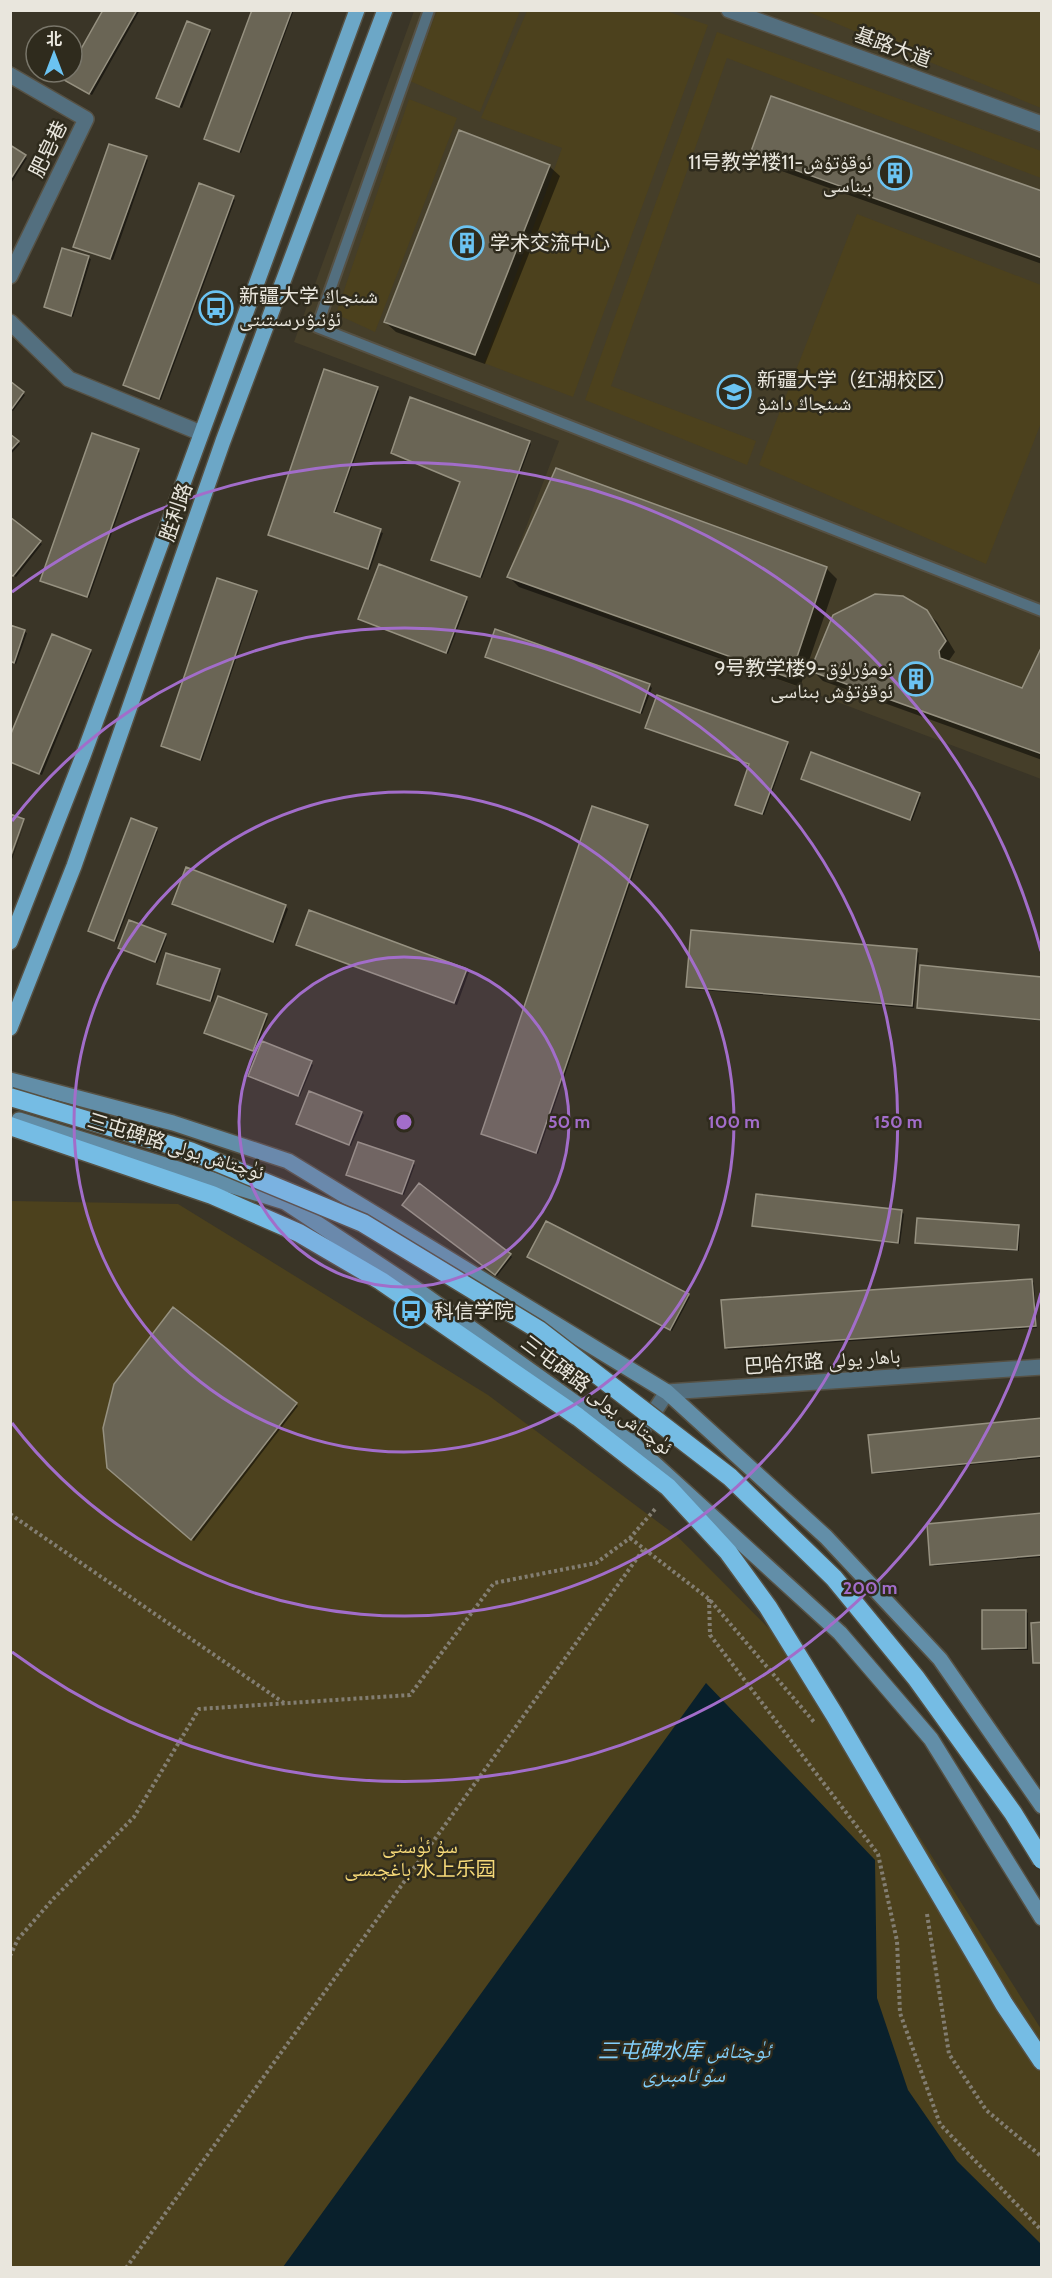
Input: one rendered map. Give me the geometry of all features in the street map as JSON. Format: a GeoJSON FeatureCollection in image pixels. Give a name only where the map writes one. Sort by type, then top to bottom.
{"type":"FeatureCollection","features":[{"type":"Feature","properties":{"kind":"highway"},"geometry":{"type":"LineString","coordinates":[[10,1097],[190,1151],[363,1223],[539,1330],[730,1477],[834,1578],[916,1678],[1013,1813],[1041,1860]]}},
{"type":"Feature","properties":{"kind":"highway"},"geometry":{"type":"LineString","coordinates":[[10,1126],[212,1195],[299,1233],[401,1294],[578,1417],[668,1487],[728,1552],[768,1607],[834,1714],[1004,2004],[1041,2061]]}},
{"type":"Feature","properties":{"kind":"main road","name":"胜利路"},"geometry":{"type":"LineString","coordinates":[[10,942],[83,756],[357,10]]}},
{"type":"Feature","properties":{"kind":"main road","name":"胜利路"},"geometry":{"type":"LineString","coordinates":[[10,1028],[74,866],[223,441],[385,10]]}},
{"type":"Feature","properties":{"kind":"main road","name":"三屯碑路 ئۈچتاش يولى"},"geometry":{"type":"LineString","coordinates":[[10,1080],[173,1123],[288,1161],[667,1392],[826,1537],[940,1659],[1041,1806]]}},
{"type":"Feature","properties":{"kind":"main road","name":"三屯碑路 ئۈچتاش يولى"},"geometry":{"type":"LineString","coordinates":[[10,1118],[285,1202],[419,1291],[633,1444],[840,1633],[931,1739],[1041,1918]]}},
{"type":"Feature","properties":{"kind":"street","name":"基路大道"},"geometry":{"type":"LineString","coordinates":[[729,10],[1041,124]]}},
{"type":"Feature","properties":{"kind":"street","name":"肥皂巷"},"geometry":{"type":"LineString","coordinates":[[10,75],[86,119],[10,276]]}},
{"type":"Feature","properties":{"kind":"street"},"geometry":{"type":"LineString","coordinates":[[10,322],[69,379],[201,433]]}},
{"type":"Feature","properties":{"kind":"street","name":"巴哈尔路 باھار يولى"},"geometry":{"type":"LineString","coordinates":[[667,1392],[1041,1367]]}},
{"type":"Feature","properties":{"kind":"street"},"geometry":{"type":"LineString","coordinates":[[633,1444],[667,1392]]}},
{"type":"Feature","properties":{"kind":"lane"},"geometry":{"type":"LineString","coordinates":[[429,10],[317,327],[1041,611]]}},
{"type":"Feature","properties":{"kind":"path"},"geometry":{"type":"LineString","coordinates":[[10,1956],[18,1939],[54,1898],[134,1817],[199,1709],[410,1695],[494,1583],[596,1563],[630,1538],[656,1508]]}},
{"type":"Feature","properties":{"kind":"path"},"geometry":{"type":"LineString","coordinates":[[10,1514],[284,1703]]}},
{"type":"Feature","properties":{"kind":"path"},"geometry":{"type":"LineString","coordinates":[[630,1538],[709,1599],[814,1723]]}},
{"type":"Feature","properties":{"kind":"path"},"geometry":{"type":"LineString","coordinates":[[126,2268],[643,1550]]}},
{"type":"Feature","properties":{"kind":"path"},"geometry":{"type":"LineString","coordinates":[[709,1599],[710,1635],[878,1854],[897,1941],[900,2013],[940,2124],[1041,2231]]}},
{"type":"Feature","properties":{"kind":"path"},"geometry":{"type":"LineString","coordinates":[[926,1907],[949,2054],[986,2110],[1041,2157]]}},
{"type":"Feature","properties":{"kind":"shaded area","name":"新疆大学（红湖校区） شىنجاڭ داشۆ"},"geometry":{"type":"Polygon","coordinates":[[[414,11],[1041,11],[1041,779],[507,577],[559,441],[294,342],[414,11]]]}},
{"type":"Feature","properties":{"kind":"green space"},"geometry":{"type":"Polygon","coordinates":[[[437,11],[520,11],[480,112],[410,81],[437,11]]]}},
{"type":"Feature","properties":{"kind":"green space"},"geometry":{"type":"Polygon","coordinates":[[[527,11],[666,11],[708,25],[573,397],[484,363],[562,148],[481,118],[527,11]]]}},
{"type":"Feature","properties":{"kind":"green space"},"geometry":{"type":"Polygon","coordinates":[[[806,11],[1041,11],[1041,108],[806,11]]]}},
{"type":"Feature","properties":{"kind":"green space"},"geometry":{"type":"Polygon","coordinates":[[[717,32],[1041,151],[1041,178],[727,58],[611,386],[756,441],[747,465],[585,400],[717,32]]]}},
{"type":"Feature","properties":{"kind":"green space"},"geometry":{"type":"Polygon","coordinates":[[[409,99],[457,118],[375,332],[336,314],[409,99]]]}},
{"type":"Feature","properties":{"kind":"green space"},"geometry":{"type":"Polygon","coordinates":[[[857,214],[1041,285],[1041,423],[986,564],[759,465],[857,214]]]}},
{"type":"Feature","properties":{"kind":"green space","name":"سۇ ئۈستى باغچىسى 水上乐园"},"geometry":{"type":"Polygon","coordinates":[[[11,1201],[178,1204],[488,1395],[678,1537],[821,1681],[1041,2029],[1041,2267],[11,2268],[11,1201]]]}},
{"type":"Feature","properties":{"kind":"water","name":"三屯碑水库 ئۈچتاش سۇ ئامبىرى"},"geometry":{"type":"Polygon","coordinates":[[[706,1683],[875,1860],[877,1998],[908,2090],[957,2161],[1041,2244],[1041,2267],[283,2267],[706,1683]]]}},
{"type":"Feature","properties":{"kind":"building"},"geometry":{"type":"Polygon","coordinates":[[[103,10],[137,10],[89,94],[71,84],[84,84],[84,44],[103,10]]]}},
{"type":"Feature","properties":{"kind":"building"},"geometry":{"type":"Polygon","coordinates":[[[252,10],[292,10],[239,152],[204,139],[252,10]]]}},
{"type":"Feature","properties":{"kind":"building"},"geometry":{"type":"Polygon","coordinates":[[[187,21],[210,30],[179,107],[156,98],[187,21]]]}},
{"type":"Feature","properties":{"kind":"building","name":"11号教学楼11-ئوقۇتۇش بىناسى"},"geometry":{"type":"Polygon","coordinates":[[[771,96],[1042,191],[1042,258],[750,154],[771,96]]]}},
{"type":"Feature","properties":{"kind":"building","name":"学术交流中心"},"geometry":{"type":"Polygon","coordinates":[[[459,130],[550,165],[475,355],[384,322],[459,130]]]}},
{"type":"Feature","properties":{"kind":"building"},"geometry":{"type":"Polygon","coordinates":[[[109,144],[147,156],[110,259],[73,247],[109,144]]]}},
{"type":"Feature","properties":{"kind":"building"},"geometry":{"type":"Polygon","coordinates":[[[10,145],[26,155],[10,180],[10,145]]]}},
{"type":"Feature","properties":{"kind":"building"},"geometry":{"type":"Polygon","coordinates":[[[199,183],[234,196],[159,399],[123,385],[199,183]]]}},
{"type":"Feature","properties":{"kind":"building"},"geometry":{"type":"Polygon","coordinates":[[[62,248],[89,256],[71,316],[44,307],[62,248]]]}},
{"type":"Feature","properties":{"kind":"building"},"geometry":{"type":"Polygon","coordinates":[[[324,369],[378,387],[334,512],[381,529],[368,569],[268,535],[324,369]]]}},
{"type":"Feature","properties":{"kind":"building"},"geometry":{"type":"Polygon","coordinates":[[[10,381],[24,392],[11,410],[10,410],[10,381]]]}},
{"type":"Feature","properties":{"kind":"building"},"geometry":{"type":"Polygon","coordinates":[[[410,397],[530,441],[480,577],[431,560],[460,482],[391,453],[410,397]]]}},
{"type":"Feature","properties":{"kind":"building"},"geometry":{"type":"Polygon","coordinates":[[[92,433],[139,449],[87,597],[40,581],[92,433]]]}},
{"type":"Feature","properties":{"kind":"building"},"geometry":{"type":"Polygon","coordinates":[[[10,434],[19,441],[10,451],[10,434]]]}},
{"type":"Feature","properties":{"kind":"building"},"geometry":{"type":"Polygon","coordinates":[[[556,468],[827,567],[790,678],[507,577],[556,468]]]}},
{"type":"Feature","properties":{"kind":"building"},"geometry":{"type":"Polygon","coordinates":[[[10,517],[41,541],[13,576],[10,574],[10,517]]]}},
{"type":"Feature","properties":{"kind":"building"},"geometry":{"type":"Polygon","coordinates":[[[379,564],[467,597],[446,653],[358,619],[379,564]]]}},
{"type":"Feature","properties":{"kind":"building"},"geometry":{"type":"Polygon","coordinates":[[[217,578],[257,591],[200,760],[161,746],[217,578]]]}},
{"type":"Feature","properties":{"kind":"building","name":"9号教学楼9-نومۇرلۇق ئوقۇتۇش بىناسى"},"geometry":{"type":"Polygon","coordinates":[[[875,594],[903,596],[927,610],[946,641],[939,651],[940,658],[1022,688],[1042,646],[1042,754],[810,671],[833,615],[875,594]]]}},
{"type":"Feature","properties":{"kind":"building"},"geometry":{"type":"Polygon","coordinates":[[[10,625],[25,630],[14,663],[10,661],[10,625]]]}},
{"type":"Feature","properties":{"kind":"building"},"geometry":{"type":"Polygon","coordinates":[[[495,629],[650,684],[640,713],[485,657],[495,629]]]}},
{"type":"Feature","properties":{"kind":"building"},"geometry":{"type":"Polygon","coordinates":[[[52,634],[91,650],[39,774],[10,762],[10,736],[52,634]]]}},
{"type":"Feature","properties":{"kind":"building"},"geometry":{"type":"Polygon","coordinates":[[[657,695],[788,742],[762,814],[735,805],[749,764],[645,728],[657,695]]]}},
{"type":"Feature","properties":{"kind":"building"},"geometry":{"type":"Polygon","coordinates":[[[811,752],[920,793],[910,820],[801,779],[811,752]]]}},
{"type":"Feature","properties":{"kind":"building"},"geometry":{"type":"Polygon","coordinates":[[[592,806],[648,825],[536,1153],[481,1134],[592,806]]]}},
{"type":"Feature","properties":{"kind":"building"},"geometry":{"type":"Polygon","coordinates":[[[10,814],[24,819],[10,858],[10,814]]]}},
{"type":"Feature","properties":{"kind":"building"},"geometry":{"type":"Polygon","coordinates":[[[131,818],[157,828],[114,941],[88,931],[131,818]]]}},
{"type":"Feature","properties":{"kind":"building"},"geometry":{"type":"Polygon","coordinates":[[[186,867],[286,905],[273,942],[172,904],[186,867]]]}},
{"type":"Feature","properties":{"kind":"building"},"geometry":{"type":"Polygon","coordinates":[[[309,910],[467,969],[454,1003],[296,945],[309,910]]]}},
{"type":"Feature","properties":{"kind":"building"},"geometry":{"type":"Polygon","coordinates":[[[129,920],[166,934],[155,962],[118,948],[129,920]]]}},
{"type":"Feature","properties":{"kind":"building"},"geometry":{"type":"Polygon","coordinates":[[[691,930],[917,949],[912,1006],[686,987],[691,930]]]}},
{"type":"Feature","properties":{"kind":"building"},"geometry":{"type":"Polygon","coordinates":[[[166,953],[220,969],[210,1001],[157,984],[166,953]]]}},
{"type":"Feature","properties":{"kind":"building"},"geometry":{"type":"Polygon","coordinates":[[[920,965],[1042,977],[1042,1020],[917,1008],[920,965]]]}},
{"type":"Feature","properties":{"kind":"building"},"geometry":{"type":"Polygon","coordinates":[[[218,996],[267,1014],[253,1051],[204,1033],[218,996]]]}},
{"type":"Feature","properties":{"kind":"building"},"geometry":{"type":"Polygon","coordinates":[[[262,1041],[312,1061],[298,1096],[248,1076],[262,1041]]]}},
{"type":"Feature","properties":{"kind":"building"},"geometry":{"type":"Polygon","coordinates":[[[309,1091],[362,1112],[349,1145],[296,1124],[309,1091]]]}},
{"type":"Feature","properties":{"kind":"building"},"geometry":{"type":"Polygon","coordinates":[[[358,1142],[414,1161],[402,1194],[346,1175],[358,1142]]]}},
{"type":"Feature","properties":{"kind":"building"},"geometry":{"type":"Polygon","coordinates":[[[419,1183],[511,1254],[495,1275],[402,1205],[419,1183]]]}},
{"type":"Feature","properties":{"kind":"building"},"geometry":{"type":"Polygon","coordinates":[[[756,1194],[902,1210],[898,1243],[752,1226],[756,1194]]]}},
{"type":"Feature","properties":{"kind":"building"},"geometry":{"type":"Polygon","coordinates":[[[917,1218],[1019,1225],[1017,1250],[915,1243],[917,1218]]]}},
{"type":"Feature","properties":{"kind":"building"},"geometry":{"type":"Polygon","coordinates":[[[546,1221],[689,1294],[670,1330],[527,1257],[546,1221]]]}},
{"type":"Feature","properties":{"kind":"building"},"geometry":{"type":"Polygon","coordinates":[[[1032,1279],[1036,1326],[725,1348],[721,1300],[1032,1279]]]}},
{"type":"Feature","properties":{"kind":"building"},"geometry":{"type":"Polygon","coordinates":[[[173,1307],[297,1403],[191,1540],[107,1468],[103,1428],[114,1384],[173,1307]]]}},
{"type":"Feature","properties":{"kind":"building"},"geometry":{"type":"Polygon","coordinates":[[[1042,1418],[1042,1456],[872,1473],[868,1435],[1042,1418]]]}},
{"type":"Feature","properties":{"kind":"building"},"geometry":{"type":"Polygon","coordinates":[[[1042,1513],[1042,1555],[930,1565],[927,1524],[1042,1513]]]}},
{"type":"Feature","properties":{"kind":"building"},"geometry":{"type":"Polygon","coordinates":[[[982,1610],[1026,1610],[1026,1648],[982,1649],[982,1610]]]}},
{"type":"Feature","properties":{"kind":"building"},"geometry":{"type":"Polygon","coordinates":[[[1042,1622],[1042,1663],[1033,1663],[1031,1623],[1042,1622]]]}},
{"type":"Feature","properties":{"kind":"place","name":"11号教学楼11-ئوقۇتۇش بىناسى"},"geometry":{"type":"Point","coordinates":[895,173]}},
{"type":"Feature","properties":{"kind":"place","name":"学术交流中心"},"geometry":{"type":"Point","coordinates":[467,243]}},
{"type":"Feature","properties":{"kind":"place","name":"新疆大学 شىنجاڭ ئۇنىۋىرسىتىتى"},"geometry":{"type":"Point","coordinates":[216,308]}},
{"type":"Feature","properties":{"kind":"place","name":"新疆大学（红湖校区） شىنجاڭ داشۆ"},"geometry":{"type":"Point","coordinates":[734,392]}},
{"type":"Feature","properties":{"kind":"place","name":"9号教学楼9-نومۇرلۇق ئوقۇتۇش بىناسى"},"geometry":{"type":"Point","coordinates":[916,679]}},
{"type":"Feature","properties":{"kind":"place","name":"科信学院"},"geometry":{"type":"Point","coordinates":[411,1311]}}]}
